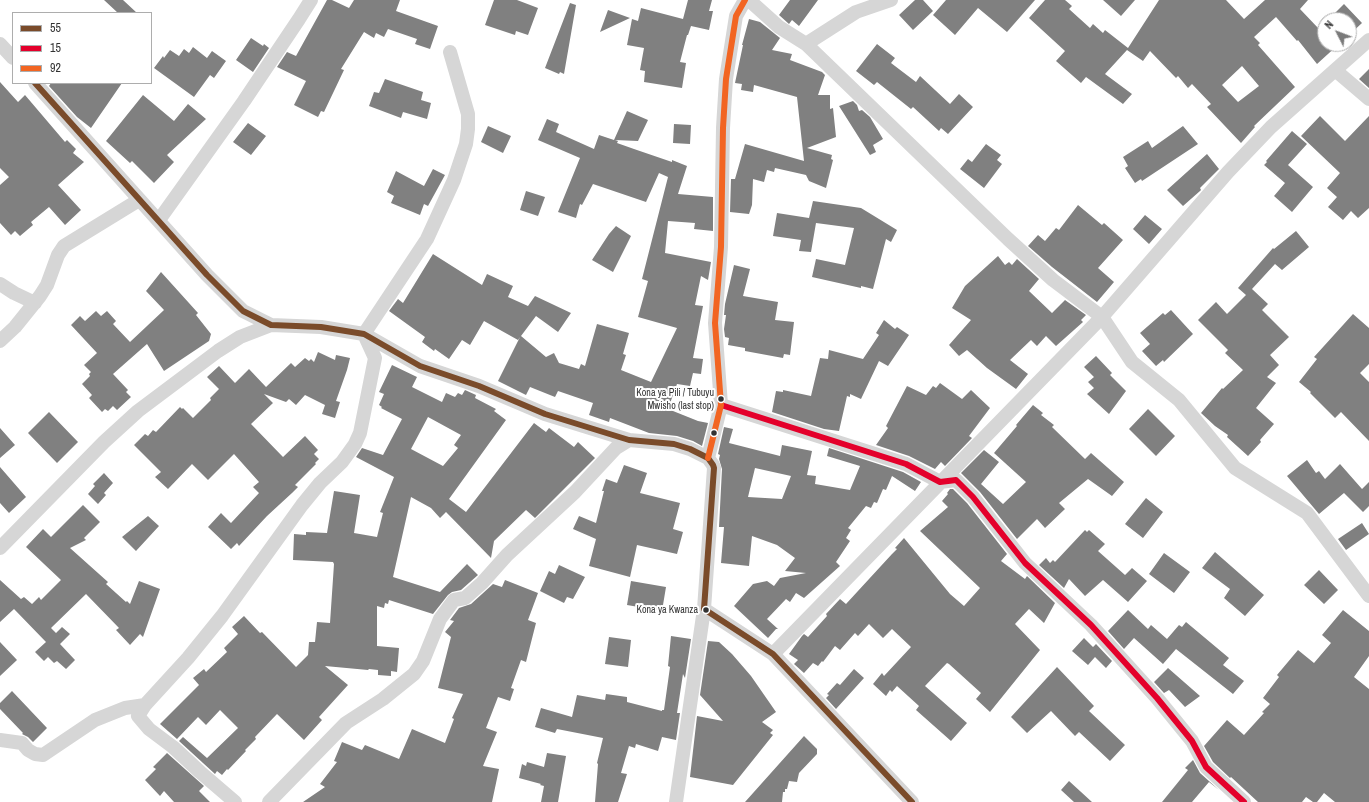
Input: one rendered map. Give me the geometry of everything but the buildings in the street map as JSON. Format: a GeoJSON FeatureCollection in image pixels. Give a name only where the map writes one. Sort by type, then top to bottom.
{"type":"FeatureCollection","features":[{"type":"Feature","properties":{"kind":"street"},"geometry":{"type":"LineString","coordinates":[[159,220],[248,94],[311,0]]}},
{"type":"Feature","properties":{"kind":"street"},"geometry":{"type":"LineString","coordinates":[[708,458],[722,405],[715,323],[721,247],[722,128],[726,79],[736,16],[745,0]]}},
{"type":"Feature","properties":{"kind":"street"},"geometry":{"type":"LineString","coordinates":[[749,0],[779,27],[806,44],[1008,239],[1053,280],[1102,317],[1132,362],[1179,400],[1235,468],[1307,513],[1369,596]]}},
{"type":"Feature","properties":{"kind":"street"},"geometry":{"type":"LineString","coordinates":[[806,44],[856,12],[891,0]]}},
{"type":"Feature","properties":{"kind":"street"},"geometry":{"type":"LineString","coordinates":[[773,654],[1102,317],[1234,166],[1272,127],[1369,40]]}},
{"type":"Feature","properties":{"kind":"street"},"geometry":{"type":"LineString","coordinates":[[0,44],[12,57]]}},
{"type":"Feature","properties":{"kind":"street"},"geometry":{"type":"LineString","coordinates":[[364,334],[427,239],[452,186],[466,144],[468,114],[450,52]]}},
{"type":"Feature","properties":{"kind":"street"},"geometry":{"type":"LineString","coordinates":[[1335,70],[1369,99]]}},
{"type":"Feature","properties":{"kind":"street"},"geometry":{"type":"LineString","coordinates":[[36,84],[207,275],[243,311],[271,325]]}},
{"type":"Feature","properties":{"kind":"street"},"geometry":{"type":"LineString","coordinates":[[0,341],[16,327],[35,304],[47,285],[58,255],[64,246],[139,200]]}},
{"type":"Feature","properties":{"kind":"street"},"geometry":{"type":"LineString","coordinates":[[0,284],[14,294],[35,304]]}},
{"type":"Feature","properties":{"kind":"street"},"geometry":{"type":"LineString","coordinates":[[0,548],[104,442],[138,410],[218,351],[240,337],[271,325],[321,327],[364,334],[420,366],[479,386],[545,414],[629,440],[674,444],[690,449],[708,458],[714,468],[704,608],[676,802]]}},
{"type":"Feature","properties":{"kind":"street"},"geometry":{"type":"LineString","coordinates":[[235,802],[173,747],[149,729],[138,716],[145,705],[208,634],[302,505],[320,483],[342,462],[355,444],[360,433],[375,358],[364,334]]}},
{"type":"Feature","properties":{"kind":"street"},"geometry":{"type":"LineString","coordinates":[[722,405],[906,464],[940,482],[956,480],[973,497],[1024,563],[1091,625],[1157,698],[1192,741],[1206,766],[1244,802]]}},
{"type":"Feature","properties":{"kind":"street"},"geometry":{"type":"LineString","coordinates":[[269,802],[346,723],[382,700],[414,674],[422,661],[440,618],[454,600],[465,598],[477,588],[507,555],[575,492],[616,448],[629,440]]}},
{"type":"Feature","properties":{"kind":"street"},"geometry":{"type":"LineString","coordinates":[[704,608],[773,654],[912,802]]}},
{"type":"Feature","properties":{"kind":"street"},"geometry":{"type":"LineString","coordinates":[[0,740],[22,743],[28,750],[35,754],[43,755],[95,720],[125,708],[145,705]]}},
{"type":"Feature","properties":{"kind":"transit line","name":"92"},"geometry":{"type":"LineString","coordinates":[[708,458],[721,405],[715,323],[721,247],[723,128],[726,79],[736,16],[745,0]]}},
{"type":"Feature","properties":{"kind":"transit line","name":"55"},"geometry":{"type":"LineString","coordinates":[[36,84],[207,275],[243,311],[271,325],[321,327],[364,334],[420,366],[479,386],[545,414],[629,440],[674,444],[690,449],[708,458],[714,468],[704,609],[773,654],[912,802]]}},
{"type":"Feature","properties":{"kind":"transit line","name":"15"},"geometry":{"type":"LineString","coordinates":[[721,405],[906,464],[940,482],[956,480],[973,497],[1025,563],[1091,625],[1157,698],[1192,741],[1206,767],[1244,802]]}},
{"type":"Feature","properties":{"kind":"place","name":"Kona ya Pili / Tubuyu Mwisho (last stop)"},"geometry":{"type":"Point","coordinates":[721,399]}},
{"type":"Feature","properties":{"kind":"place","name":"Kona ya Kwanza"},"geometry":{"type":"Point","coordinates":[706,610]}}]}
